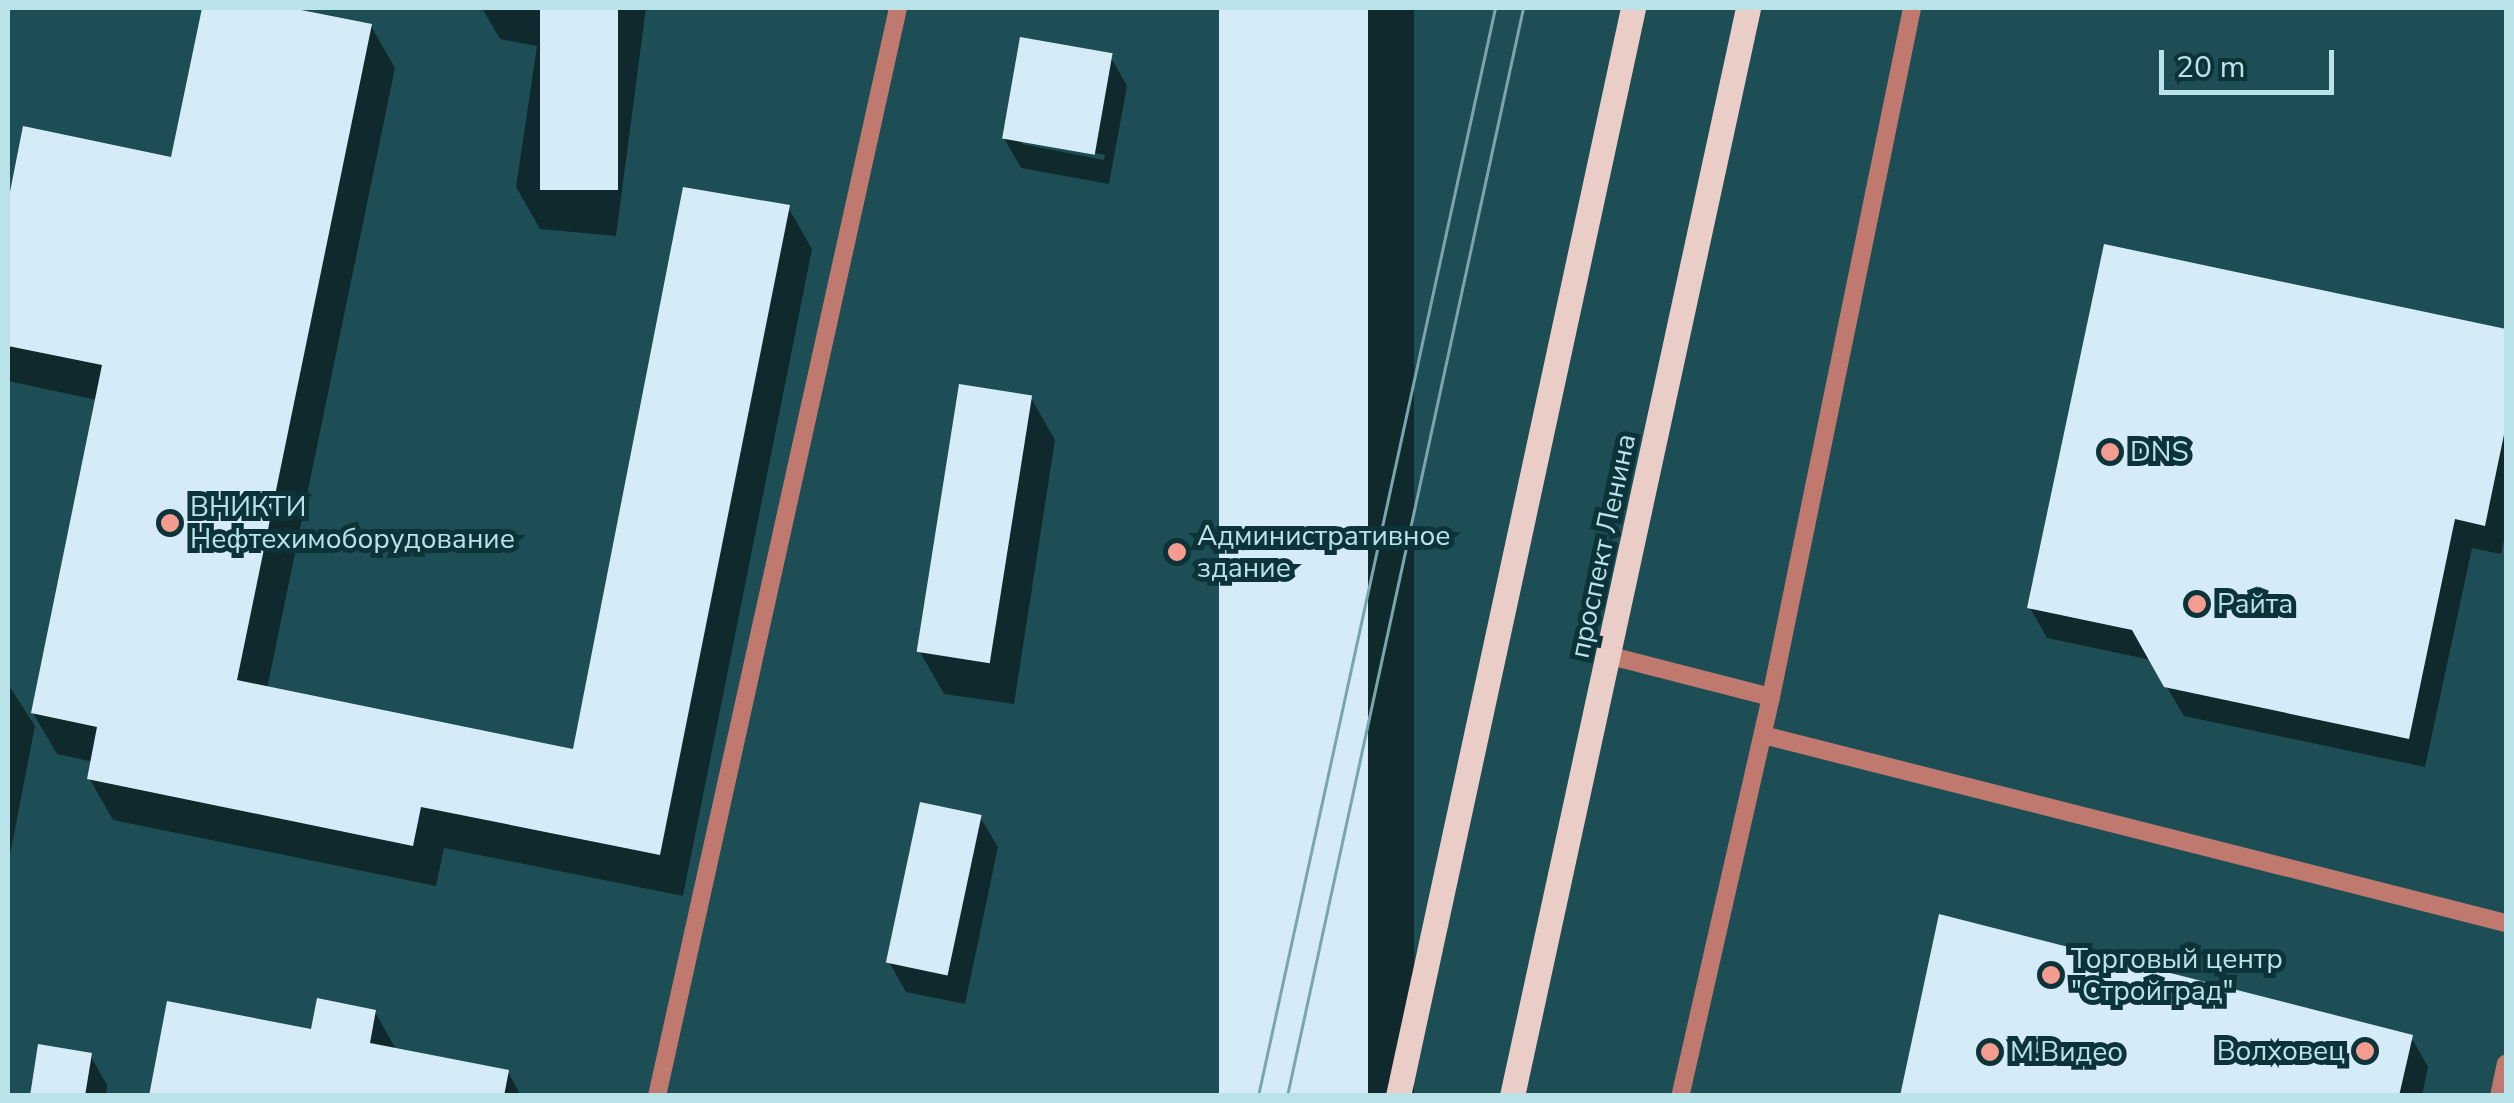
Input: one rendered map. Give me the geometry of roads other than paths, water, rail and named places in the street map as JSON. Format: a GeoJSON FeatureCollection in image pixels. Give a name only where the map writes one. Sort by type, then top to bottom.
{"type":"FeatureCollection","features":[{"type":"Feature","properties":{"kind":"main road"},"geometry":{"type":"LineString","coordinates":[[1398,1096],[1633,8]]}},
{"type":"Feature","properties":{"kind":"main road","name":"проспект Ленина"},"geometry":{"type":"LineString","coordinates":[[1512,1096],[1611,656],[1748,8]]}},
{"type":"Feature","properties":{"kind":"lane"},"geometry":{"type":"LineString","coordinates":[[657,1096],[898,8]]}},
{"type":"Feature","properties":{"kind":"lane"},"geometry":{"type":"LineString","coordinates":[[1680,1096],[1763,735],[1912,8]]}},
{"type":"Feature","properties":{"kind":"lane"},"geometry":{"type":"LineString","coordinates":[[1611,656],[1771,697]]}},
{"type":"Feature","properties":{"kind":"lane"},"geometry":{"type":"LineString","coordinates":[[1763,735],[2506,923]]}},
{"type":"Feature","properties":{"kind":"lane"},"geometry":{"type":"LineString","coordinates":[[2499,1096],[2506,1064]]}},
{"type":"Feature","properties":{"kind":"tram line"},"geometry":{"type":"LineString","coordinates":[[1258,1096],[1495,8]]}},
{"type":"Feature","properties":{"kind":"tram line"},"geometry":{"type":"LineString","coordinates":[[1287,1096],[1523,8]]}},
{"type":"Feature","properties":{"kind":"place","name":"DNS"},"geometry":{"type":"Point","coordinates":[2110,452]}},
{"type":"Feature","properties":{"kind":"place","name":"ВНИКТИ Нефтехимоборудование"},"geometry":{"type":"Point","coordinates":[170,523]}},
{"type":"Feature","properties":{"kind":"place","name":"Административное здание"},"geometry":{"type":"Point","coordinates":[1177,552]}},
{"type":"Feature","properties":{"kind":"place","name":"Райта"},"geometry":{"type":"Point","coordinates":[2197,604]}},
{"type":"Feature","properties":{"kind":"place","name":"Торговый центр \"Стройград\""},"geometry":{"type":"Point","coordinates":[2051,975]}},
{"type":"Feature","properties":{"kind":"place","name":"Волховец"},"geometry":{"type":"Point","coordinates":[2365,1051]}},
{"type":"Feature","properties":{"kind":"place","name":"М.Видео"},"geometry":{"type":"Point","coordinates":[1990,1052]}}]}
